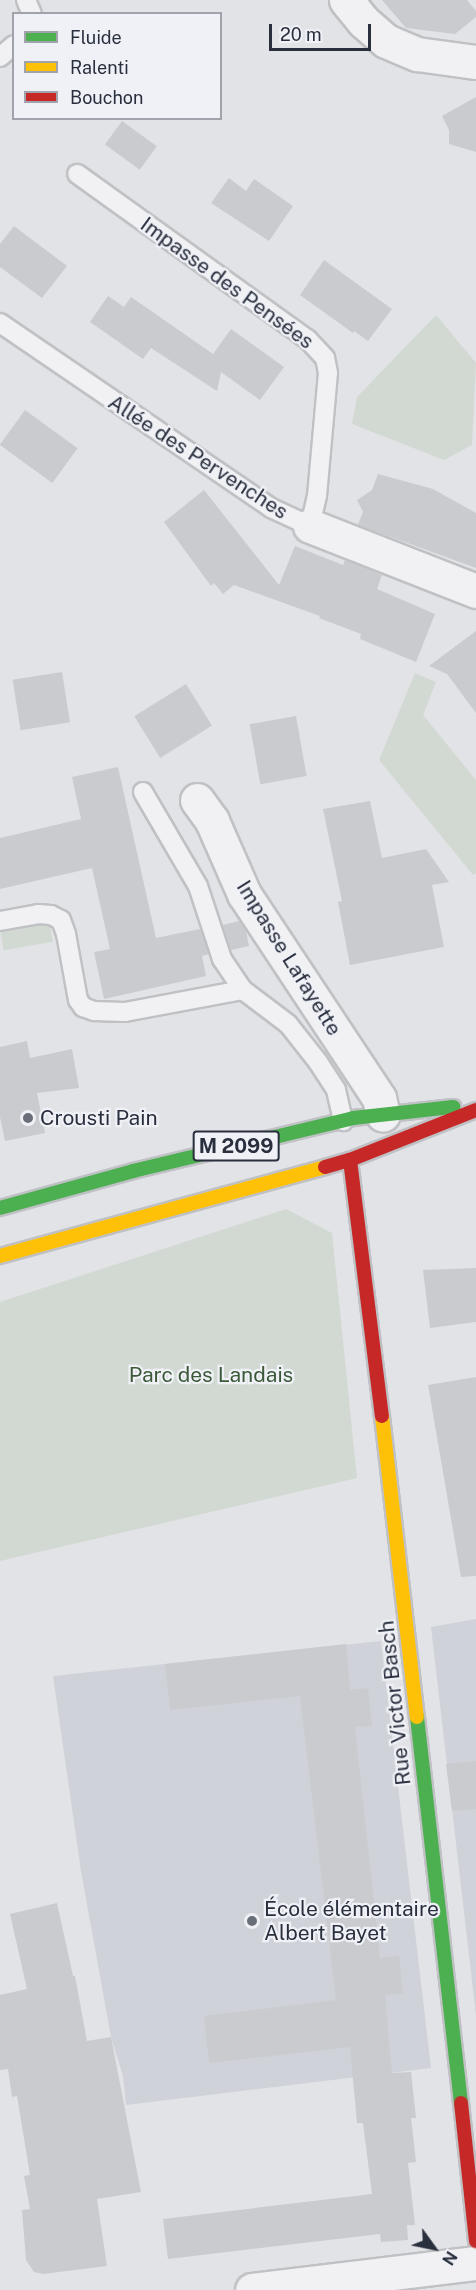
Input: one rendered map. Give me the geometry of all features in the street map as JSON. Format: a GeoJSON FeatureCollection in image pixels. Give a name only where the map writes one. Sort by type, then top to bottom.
{"type":"FeatureCollection","features":[{"type":"Feature","properties":{"kind":"street"},"geometry":{"type":"LineString","coordinates":[[346,0],[363,21],[386,41],[417,54],[476,62]]}},
{"type":"Feature","properties":{"kind":"street","name":"Allée des Pervenches"},"geometry":{"type":"LineString","coordinates":[[310,526],[476,591]]}},
{"type":"Feature","properties":{"kind":"street","name":"Impasse Lafayette"},"geometry":{"type":"LineString","coordinates":[[197,800],[212,821],[244,894],[379,1098],[383,1115]]}},
{"type":"Feature","properties":{"kind":"street","name":"M 2099"},"geometry":{"type":"LineString","coordinates":[[0,1208],[133,1171],[343,1121],[476,1105]]}},
{"type":"Feature","properties":{"kind":"street","name":"M 2099"},"geometry":{"type":"LineString","coordinates":[[0,1256],[350,1160],[476,1110]]}},
{"type":"Feature","properties":{"kind":"street","name":"Rue Victor Basch"},"geometry":{"type":"LineString","coordinates":[[350,1160],[467,2079],[476,2241]]}},
{"type":"Feature","properties":{"kind":"street"},"geometry":{"type":"LineString","coordinates":[[252,2290],[476,2263]]}},
{"type":"Feature","properties":{"kind":"lane"},"geometry":{"type":"LineString","coordinates":[[0,57],[12,47]]}},
{"type":"Feature","properties":{"kind":"lane","name":"Impasse des Pensées"},"geometry":{"type":"LineString","coordinates":[[77,174],[307,339],[325,358],[328,373],[319,473],[310,526]]}},
{"type":"Feature","properties":{"kind":"lane","name":"Allée des Pervenches"},"geometry":{"type":"LineString","coordinates":[[0,322],[271,508],[310,526]]}},
{"type":"Feature","properties":{"kind":"lane"},"geometry":{"type":"LineString","coordinates":[[143,792],[198,886],[222,959],[243,990],[288,1024],[318,1062],[336,1090],[343,1121]]}},
{"type":"Feature","properties":{"kind":"lane"},"geometry":{"type":"LineString","coordinates":[[0,921],[38,914],[51,915],[61,920],[66,934],[78,1000],[84,1007],[94,1011],[126,1012],[243,990]]}},
{"type":"Feature","properties":{"kind":"lane"},"geometry":{"type":"LineString","coordinates":[[350,1160],[383,1115]]}},
{"type":"Feature","properties":{"kind":"shaded area"},"geometry":{"type":"Polygon","coordinates":[[[476,1619],[476,2016],[431,1627],[476,1619]]]}},
{"type":"Feature","properties":{"kind":"shaded area","name":"École élémentaire Albert Bayet"},"geometry":{"type":"Polygon","coordinates":[[[381,1641],[431,2068],[126,2105],[123,2076],[111,2037],[81,1871],[53,1676],[381,1641]]]}},
{"type":"Feature","properties":{"kind":"green space"},"geometry":{"type":"Polygon","coordinates":[[[436,315],[476,363],[472,445],[444,460],[352,424],[357,397],[436,315]]]}},
{"type":"Feature","properties":{"kind":"green space"},"geometry":{"type":"Polygon","coordinates":[[[415,673],[436,682],[423,715],[476,780],[476,873],[473,875],[379,760],[415,673]]]}},
{"type":"Feature","properties":{"kind":"green space"},"geometry":{"type":"Polygon","coordinates":[[[49,920],[53,942],[4,950],[0,929],[49,920]]]}},
{"type":"Feature","properties":{"kind":"green space","name":"Parc des Landais"},"geometry":{"type":"Polygon","coordinates":[[[286,1209],[332,1233],[357,1478],[0,1561],[0,1302],[286,1209]]]}},
{"type":"Feature","properties":{"kind":"building"},"geometry":{"type":"Polygon","coordinates":[[[382,0],[467,0],[476,11],[476,17],[455,34],[406,28],[382,0]]]}},
{"type":"Feature","properties":{"kind":"building"},"geometry":{"type":"Polygon","coordinates":[[[476,97],[476,152],[449,144],[449,130],[442,116],[476,97]]]}},
{"type":"Feature","properties":{"kind":"building"},"geometry":{"type":"Polygon","coordinates":[[[122,121],[157,146],[140,170],[105,144],[122,121]]]}},
{"type":"Feature","properties":{"kind":"building"},"geometry":{"type":"Polygon","coordinates":[[[229,178],[246,191],[254,179],[293,206],[269,241],[211,203],[229,178]]]}},
{"type":"Feature","properties":{"kind":"building"},"geometry":{"type":"Polygon","coordinates":[[[14,226],[67,266],[42,298],[0,267],[0,244],[14,226]]]}},
{"type":"Feature","properties":{"kind":"building"},"geometry":{"type":"Polygon","coordinates":[[[324,260],[392,309],[368,341],[300,295],[324,260]]]}},
{"type":"Feature","properties":{"kind":"building"},"geometry":{"type":"Polygon","coordinates":[[[108,296],[124,307],[131,297],[213,354],[231,329],[284,367],[260,400],[221,372],[217,391],[151,348],[143,359],[90,322],[108,296]]]}},
{"type":"Feature","properties":{"kind":"building"},"geometry":{"type":"Polygon","coordinates":[[[25,410],[78,448],[52,483],[0,445],[25,410]]]}},
{"type":"Feature","properties":{"kind":"building"},"geometry":{"type":"Polygon","coordinates":[[[378,474],[433,489],[476,513],[476,568],[358,525],[363,512],[357,500],[372,490],[378,474]]]}},
{"type":"Feature","properties":{"kind":"building"},"geometry":{"type":"Polygon","coordinates":[[[204,490],[279,585],[295,546],[343,565],[345,560],[382,575],[377,589],[435,614],[416,662],[360,639],[361,634],[319,618],[320,616],[234,585],[223,594],[214,583],[211,586],[164,522],[204,490]]]}},
{"type":"Feature","properties":{"kind":"building"},"geometry":{"type":"Polygon","coordinates":[[[476,631],[476,713],[447,674],[429,666],[476,631]]]}},
{"type":"Feature","properties":{"kind":"building"},"geometry":{"type":"Polygon","coordinates":[[[62,672],[70,722],[21,730],[13,680],[62,672]]]}},
{"type":"Feature","properties":{"kind":"building"},"geometry":{"type":"Polygon","coordinates":[[[186,684],[212,726],[160,758],[134,716],[186,684]]]}},
{"type":"Feature","properties":{"kind":"building"},"geometry":{"type":"Polygon","coordinates":[[[296,716],[307,776],[260,784],[250,724],[296,716]]]}},
{"type":"Feature","properties":{"kind":"building"},"geometry":{"type":"Polygon","coordinates":[[[118,767],[156,938],[200,929],[209,954],[202,956],[206,976],[104,999],[94,952],[110,949],[92,868],[0,889],[0,838],[81,819],[72,777],[118,767]]]}},
{"type":"Feature","properties":{"kind":"building"},"geometry":{"type":"Polygon","coordinates":[[[370,801],[382,858],[426,849],[449,882],[432,885],[444,947],[350,965],[338,902],[342,901],[323,809],[370,801]]]}},
{"type":"Feature","properties":{"kind":"building"},"geometry":{"type":"Polygon","coordinates":[[[239,921],[246,931],[249,946],[231,950],[223,925],[239,921]]]}},
{"type":"Feature","properties":{"kind":"building"},"geometry":{"type":"Polygon","coordinates":[[[27,1041],[30,1058],[72,1049],[79,1088],[37,1093],[45,1133],[5,1141],[0,1117],[0,1047],[27,1041]]]}},
{"type":"Feature","properties":{"kind":"building"},"geometry":{"type":"Polygon","coordinates":[[[476,1268],[476,1322],[430,1328],[423,1270],[476,1268]]]}},
{"type":"Feature","properties":{"kind":"building"},"geometry":{"type":"Polygon","coordinates":[[[476,1377],[476,1576],[461,1577],[428,1385],[476,1377]]]}},
{"type":"Feature","properties":{"kind":"building"},"geometry":{"type":"Polygon","coordinates":[[[346,1644],[350,1690],[368,1688],[372,1726],[355,1727],[380,1958],[399,1956],[403,1993],[385,1995],[392,2073],[411,2072],[416,2118],[411,2118],[416,2162],[408,2163],[415,2225],[407,2225],[408,2240],[381,2242],[380,2234],[168,2259],[163,2219],[372,2194],[363,2123],[357,2123],[350,2047],[209,2063],[204,2016],[336,2000],[300,1696],[170,1710],[165,1664],[346,1644]]]}},
{"type":"Feature","properties":{"kind":"building"},"geometry":{"type":"Polygon","coordinates":[[[476,1761],[476,1809],[452,1811],[446,1764],[476,1761]]]}},
{"type":"Feature","properties":{"kind":"building"},"geometry":{"type":"Polygon","coordinates":[[[57,1903],[73,1976],[75,1976],[87,2041],[111,2037],[141,2192],[97,2199],[107,2266],[43,2274],[34,2272],[26,2260],[22,2210],[30,2209],[24,2176],[30,2175],[17,2096],[12,2097],[8,2069],[0,2070],[0,1995],[27,1989],[10,1914],[57,1903]]]}},
{"type":"Feature","properties":{"kind":"traffic: fast"},"geometry":{"type":"LineString","coordinates":[[0,1208],[133,1171],[353,1118],[453,1107]]}},
{"type":"Feature","properties":{"kind":"traffic: fast"},"geometry":{"type":"LineString","coordinates":[[417,1717],[461,2103]]}},
{"type":"Feature","properties":{"kind":"traffic: slow"},"geometry":{"type":"LineString","coordinates":[[0,1256],[325,1167]]}},
{"type":"Feature","properties":{"kind":"traffic: slow"},"geometry":{"type":"LineString","coordinates":[[382,1416],[417,1717]]}},
{"type":"Feature","properties":{"kind":"traffic: jam"},"geometry":{"type":"LineString","coordinates":[[325,1167],[350,1160],[476,1110]]}},
{"type":"Feature","properties":{"kind":"traffic: jam"},"geometry":{"type":"LineString","coordinates":[[350,1160],[382,1416]]}},
{"type":"Feature","properties":{"kind":"traffic: jam"},"geometry":{"type":"LineString","coordinates":[[461,2103],[476,2241]]}},
{"type":"Feature","properties":{"kind":"place","name":"Crousti Pain"},"geometry":{"type":"Point","coordinates":[28,1118]}},
{"type":"Feature","properties":{"kind":"place","name":"École élémentaire Albert Bayet"},"geometry":{"type":"Point","coordinates":[252,1921]}}]}
